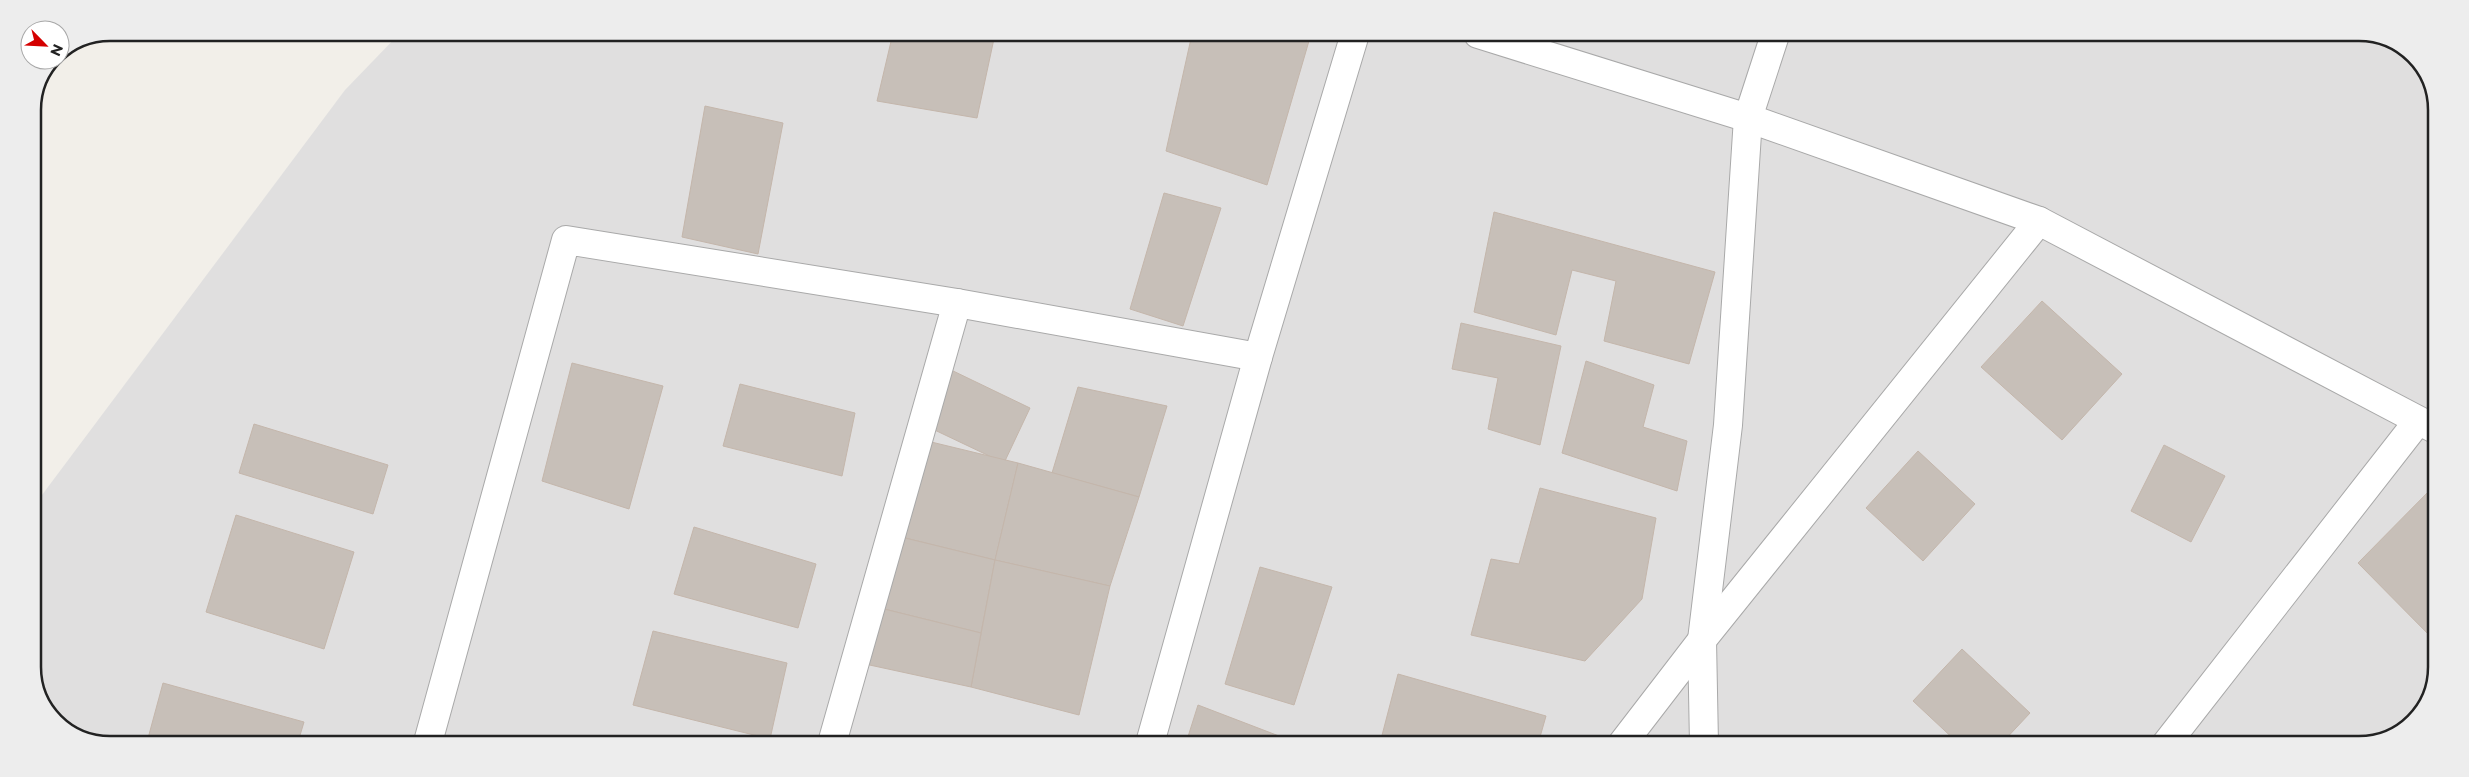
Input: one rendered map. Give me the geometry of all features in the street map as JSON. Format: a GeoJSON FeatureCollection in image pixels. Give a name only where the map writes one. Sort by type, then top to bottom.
{"type":"FeatureCollection","features":[{"type":"Feature","properties":{"kind":"street"},"geometry":{"type":"LineString","coordinates":[[1152,736],[1258,357],[1353,41]]}},
{"type":"Feature","properties":{"kind":"street"},"geometry":{"type":"LineString","coordinates":[[1500,41],[1748,118],[2039,221],[2426,425],[2173,736]]}},
{"type":"Feature","properties":{"kind":"street"},"geometry":{"type":"LineString","coordinates":[[1704,736],[1702,640],[1728,424],[1748,118],[1773,41]]}},
{"type":"Feature","properties":{"kind":"street"},"geometry":{"type":"LineString","coordinates":[[1628,736],[1702,640],[2039,221]]}},
{"type":"Feature","properties":{"kind":"street"},"geometry":{"type":"LineString","coordinates":[[430,736],[566,240],[957,303],[1258,357]]}},
{"type":"Feature","properties":{"kind":"street"},"geometry":{"type":"LineString","coordinates":[[834,736],[957,303]]}},
{"type":"Feature","properties":{"kind":"shaded area"},"geometry":{"type":"Polygon","coordinates":[[[392,41],[2358,41],[2376,44],[2393,51],[2411,65],[2422,84],[2428,106],[2428,666],[2425,684],[2416,705],[2401,721],[2381,732],[2358,736],[111,736],[80,729],[56,709],[47,693],[41,671],[41,496],[345,90],[392,41]]]}},
{"type":"Feature","properties":{"kind":"building"},"geometry":{"type":"Polygon","coordinates":[[[891,41],[994,41],[977,118],[877,101],[891,41]]]}},
{"type":"Feature","properties":{"kind":"building"},"geometry":{"type":"Polygon","coordinates":[[[1190,41],[1309,41],[1267,185],[1166,151],[1190,41]]]}},
{"type":"Feature","properties":{"kind":"building"},"geometry":{"type":"Polygon","coordinates":[[[705,106],[783,123],[758,254],[682,237],[705,106]]]}},
{"type":"Feature","properties":{"kind":"building"},"geometry":{"type":"Polygon","coordinates":[[[1164,193],[1221,208],[1183,326],[1130,309],[1164,193]]]}},
{"type":"Feature","properties":{"kind":"building"},"geometry":{"type":"Polygon","coordinates":[[[1494,212],[1715,272],[1689,364],[1604,341],[1616,281],[1572,270],[1556,335],[1474,312],[1494,212]]]}},
{"type":"Feature","properties":{"kind":"building"},"geometry":{"type":"Polygon","coordinates":[[[2042,301],[2122,374],[2062,440],[1981,367],[2042,301]]]}},
{"type":"Feature","properties":{"kind":"building"},"geometry":{"type":"Polygon","coordinates":[[[1461,323],[1561,346],[1540,445],[1488,429],[1498,378],[1452,369],[1461,323]]]}},
{"type":"Feature","properties":{"kind":"building"},"geometry":{"type":"Polygon","coordinates":[[[1586,361],[1654,385],[1643,427],[1687,441],[1677,491],[1562,453],[1586,361]]]}},
{"type":"Feature","properties":{"kind":"building"},"geometry":{"type":"Polygon","coordinates":[[[572,363],[663,386],[629,509],[542,481],[572,363]]]}},
{"type":"Feature","properties":{"kind":"building"},"geometry":{"type":"Polygon","coordinates":[[[949,369],[1030,408],[1004,463],[922,424],[949,369]]]}},
{"type":"Feature","properties":{"kind":"building"},"geometry":{"type":"Polygon","coordinates":[[[740,384],[855,413],[842,476],[723,446],[740,384]]]}},
{"type":"Feature","properties":{"kind":"building"},"geometry":{"type":"Polygon","coordinates":[[[1078,387],[1167,406],[1139,497],[1052,473],[1078,387]]]}},
{"type":"Feature","properties":{"kind":"building"},"geometry":{"type":"Polygon","coordinates":[[[254,424],[388,465],[373,514],[239,473],[254,424]]]}},
{"type":"Feature","properties":{"kind":"building"},"geometry":{"type":"Polygon","coordinates":[[[923,440],[1018,463],[995,560],[897,536],[923,440]]]}},
{"type":"Feature","properties":{"kind":"building"},"geometry":{"type":"Polygon","coordinates":[[[2164,445],[2225,476],[2191,542],[2131,511],[2164,445]]]}},
{"type":"Feature","properties":{"kind":"building"},"geometry":{"type":"Polygon","coordinates":[[[1918,451],[1975,504],[1923,561],[1866,508],[1918,451]]]}},
{"type":"Feature","properties":{"kind":"building"},"geometry":{"type":"Polygon","coordinates":[[[1018,463],[1139,497],[1110,586],[995,560],[1018,463]]]}},
{"type":"Feature","properties":{"kind":"building"},"geometry":{"type":"Polygon","coordinates":[[[1540,488],[1656,518],[1642,599],[1585,661],[1471,635],[1491,559],[1519,564],[1540,488]]]}},
{"type":"Feature","properties":{"kind":"building"},"geometry":{"type":"Polygon","coordinates":[[[2428,492],[2428,634],[2358,563],[2428,492]]]}},
{"type":"Feature","properties":{"kind":"building"},"geometry":{"type":"Polygon","coordinates":[[[236,515],[354,552],[324,649],[206,612],[236,515]]]}},
{"type":"Feature","properties":{"kind":"building"},"geometry":{"type":"Polygon","coordinates":[[[694,527],[816,564],[798,628],[674,594],[694,527]]]}},
{"type":"Feature","properties":{"kind":"building"},"geometry":{"type":"Polygon","coordinates":[[[897,536],[995,560],[981,633],[876,607],[897,536]]]}},
{"type":"Feature","properties":{"kind":"building"},"geometry":{"type":"Polygon","coordinates":[[[995,560],[1110,586],[1079,715],[971,687],[995,560]]]}},
{"type":"Feature","properties":{"kind":"building"},"geometry":{"type":"Polygon","coordinates":[[[1260,567],[1332,587],[1294,705],[1225,684],[1260,567]]]}},
{"type":"Feature","properties":{"kind":"building"},"geometry":{"type":"Polygon","coordinates":[[[876,607],[981,633],[971,687],[865,664],[876,607]]]}},
{"type":"Feature","properties":{"kind":"building"},"geometry":{"type":"Polygon","coordinates":[[[653,631],[787,663],[771,736],[758,736],[633,705],[653,631]]]}},
{"type":"Feature","properties":{"kind":"building"},"geometry":{"type":"Polygon","coordinates":[[[1962,649],[2030,713],[2008,736],[1950,736],[1913,701],[1962,649]]]}},
{"type":"Feature","properties":{"kind":"building"},"geometry":{"type":"Polygon","coordinates":[[[1398,674],[1546,716],[1540,736],[1382,736],[1398,674]]]}},
{"type":"Feature","properties":{"kind":"building"},"geometry":{"type":"Polygon","coordinates":[[[163,683],[304,722],[300,736],[149,736],[163,683]]]}},
{"type":"Feature","properties":{"kind":"building"},"geometry":{"type":"Polygon","coordinates":[[[1198,705],[1279,736],[1188,736],[1198,705]]]}}]}
